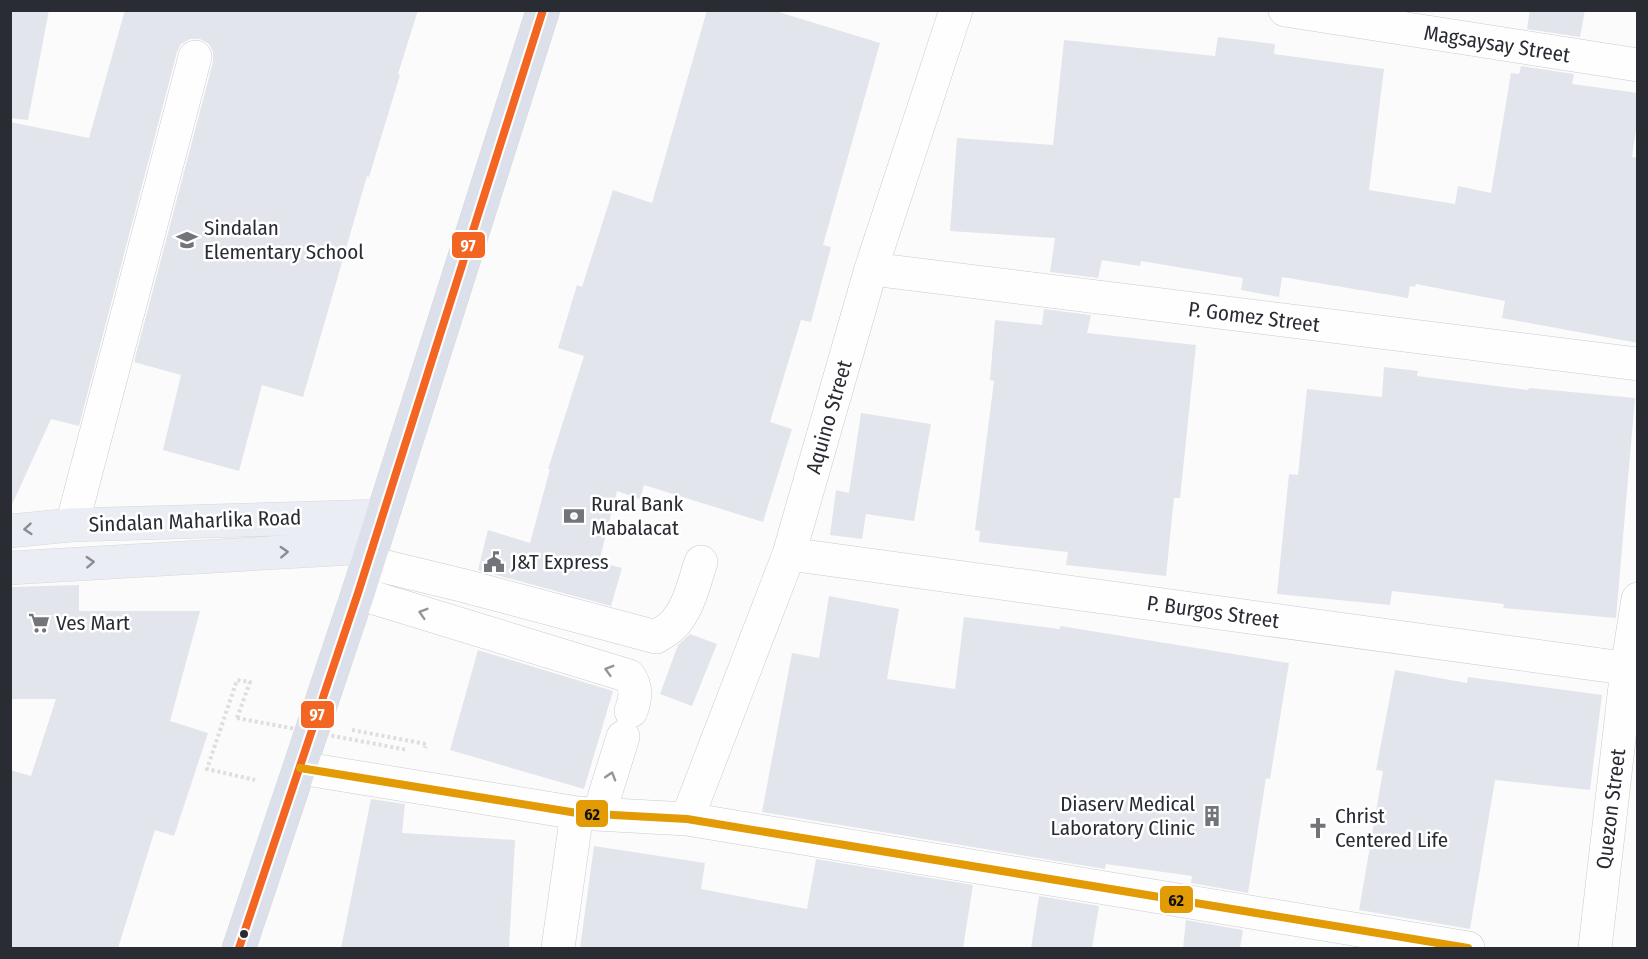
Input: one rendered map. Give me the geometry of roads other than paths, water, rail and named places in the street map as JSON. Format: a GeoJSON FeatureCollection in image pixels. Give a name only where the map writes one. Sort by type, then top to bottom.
{"type":"FeatureCollection","features":[{"type":"Feature","properties":{"kind":"highway"},"geometry":{"type":"LineString","coordinates":[[239,948],[315,723],[543,10]]}},
{"type":"Feature","properties":{"kind":"main road","name":"Sindalan Maharlika Road"},"geometry":{"type":"LineString","coordinates":[[10,531],[72,525],[381,516]]}},
{"type":"Feature","properties":{"kind":"main road","name":"Sindalan Maharlika Road"},"geometry":{"type":"LineString","coordinates":[[10,568],[365,567]]}},
{"type":"Feature","properties":{"kind":"street","name":"Aquino Street"},"geometry":{"type":"LineString","coordinates":[[687,819],[789,554],[871,269],[956,10]]}},
{"type":"Feature","properties":{"kind":"street","name":"Magsaysay Street"},"geometry":{"type":"LineString","coordinates":[[1285,10],[1638,66]]}},
{"type":"Feature","properties":{"kind":"street"},"geometry":{"type":"LineString","coordinates":[[72,525],[195,57]]}},
{"type":"Feature","properties":{"kind":"street","name":"P. Gomez Street"},"geometry":{"type":"LineString","coordinates":[[871,269],[1638,364]]}},
{"type":"Feature","properties":{"kind":"street","name":"P. Burgos Street"},"geometry":{"type":"LineString","coordinates":[[789,554],[1632,670]]}},
{"type":"Feature","properties":{"kind":"street"},"geometry":{"type":"LineString","coordinates":[[365,567],[465,586],[656,637],[679,619],[701,562]]}},
{"type":"Feature","properties":{"kind":"street"},"geometry":{"type":"LineString","coordinates":[[365,567],[629,676],[635,684],[635,702],[588,814],[558,948]]}},
{"type":"Feature","properties":{"kind":"street","name":"Quezon Street"},"geometry":{"type":"LineString","coordinates":[[1594,948],[1632,670],[1638,599]]}},
{"type":"Feature","properties":{"kind":"street"},"geometry":{"type":"LineString","coordinates":[[297,778],[588,814],[687,819],[1468,948]]}},
{"type":"Feature","properties":{"kind":"place","name":"Sindalan Elementary School"},"geometry":{"type":"Point","coordinates":[187,240]}},
{"type":"Feature","properties":{"kind":"place","name":"Rural Bank Mabalacat"},"geometry":{"type":"Point","coordinates":[574,516]}},
{"type":"Feature","properties":{"kind":"place","name":"J&T Express"},"geometry":{"type":"Point","coordinates":[494,562]}},
{"type":"Feature","properties":{"kind":"place","name":"Ves Mart"},"geometry":{"type":"Point","coordinates":[39,623]}},
{"type":"Feature","properties":{"kind":"place","name":"Diaserv Medical Laboratory Clinic"},"geometry":{"type":"Point","coordinates":[1212,816]}},
{"type":"Feature","properties":{"kind":"place","name":"Christ Centered Life"},"geometry":{"type":"Point","coordinates":[1318,828]}}]}
